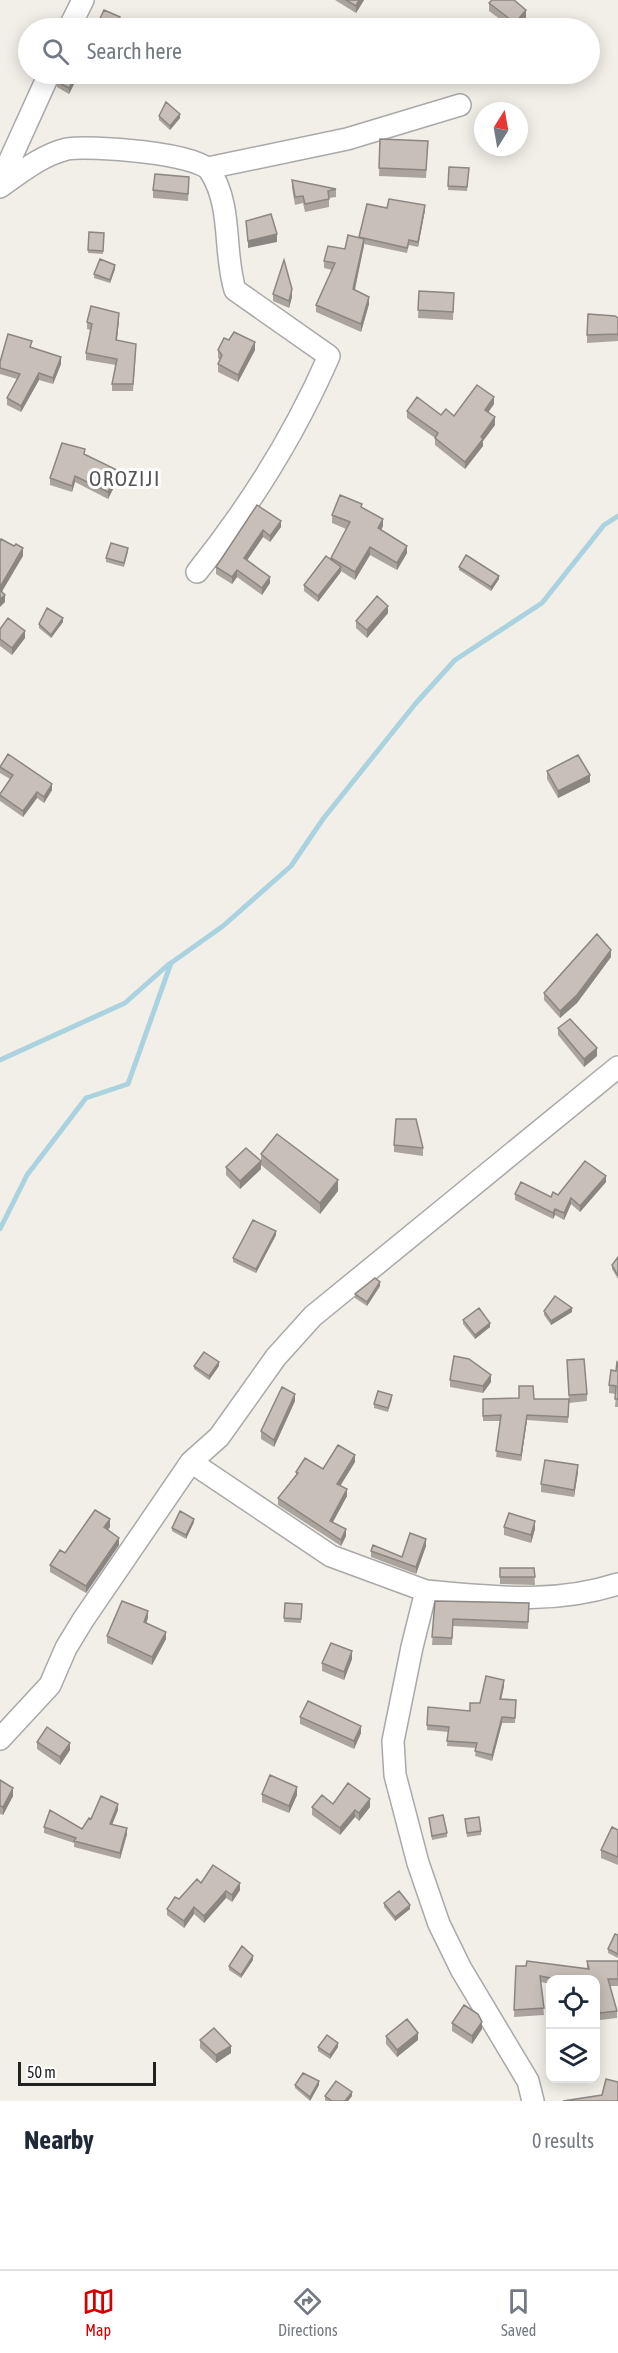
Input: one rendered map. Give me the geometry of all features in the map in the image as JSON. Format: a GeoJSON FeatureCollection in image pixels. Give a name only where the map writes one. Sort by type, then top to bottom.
{"type":"FeatureCollection","features":[{"type":"Feature","properties":{"kind":"street"},"geometry":{"type":"LineString","coordinates":[[74,18],[83,0]]}},
{"type":"Feature","properties":{"kind":"street"},"geometry":{"type":"LineString","coordinates":[[0,182],[44,84]]}},
{"type":"Feature","properties":{"kind":"street"},"geometry":{"type":"LineString","coordinates":[[0,187],[35,162],[67,150],[105,147],[189,160],[208,168],[347,139],[460,105]]}},
{"type":"Feature","properties":{"kind":"street"},"geometry":{"type":"LineString","coordinates":[[197,572],[231,530],[276,461],[329,356],[235,290],[222,194],[208,168]]}},
{"type":"Feature","properties":{"kind":"street"},"geometry":{"type":"LineString","coordinates":[[0,1739],[50,1685],[66,1648],[83,1620],[191,1462],[219,1437],[276,1357],[313,1316],[618,1067]]}},
{"type":"Feature","properties":{"kind":"street"},"geometry":{"type":"LineString","coordinates":[[191,1462],[331,1556],[426,1592],[504,1597],[567,1597],[618,1584]]}},
{"type":"Feature","properties":{"kind":"street"},"geometry":{"type":"LineString","coordinates":[[426,1592],[393,1741],[395,1775],[418,1863],[439,1924],[461,1969],[528,2081],[533,2101]]}},
{"type":"Feature","properties":{"kind":"building"},"geometry":{"type":"Polygon","coordinates":[[[346,0],[359,0],[356,6],[346,0]]]}},
{"type":"Feature","properties":{"kind":"building"},"geometry":{"type":"Polygon","coordinates":[[[492,0],[514,0],[526,10],[519,18],[508,18],[489,3],[492,0]]]}},
{"type":"Feature","properties":{"kind":"building"},"geometry":{"type":"Polygon","coordinates":[[[104,10],[120,17],[120,18],[100,18],[104,10]]]}},
{"type":"Feature","properties":{"kind":"building"},"geometry":{"type":"Polygon","coordinates":[[[166,102],[180,114],[170,126],[159,116],[166,102]]]}},
{"type":"Feature","properties":{"kind":"building"},"geometry":{"type":"Polygon","coordinates":[[[380,139],[428,141],[426,170],[379,168],[380,139]]]}},
{"type":"Feature","properties":{"kind":"building"},"geometry":{"type":"Polygon","coordinates":[[[449,167],[469,168],[467,187],[448,186],[449,167]]]}},
{"type":"Feature","properties":{"kind":"building"},"geometry":{"type":"Polygon","coordinates":[[[155,174],[189,177],[188,194],[153,190],[155,174]]]}},
{"type":"Feature","properties":{"kind":"building"},"geometry":{"type":"Polygon","coordinates":[[[292,180],[336,189],[328,191],[329,199],[305,204],[303,196],[295,197],[292,180]]]}},
{"type":"Feature","properties":{"kind":"building"},"geometry":{"type":"Polygon","coordinates":[[[389,199],[425,205],[418,242],[409,240],[407,248],[359,237],[367,204],[387,208],[389,199]]]}},
{"type":"Feature","properties":{"kind":"building"},"geometry":{"type":"Polygon","coordinates":[[[271,214],[277,234],[248,241],[246,221],[271,214]]]}},
{"type":"Feature","properties":{"kind":"building"},"geometry":{"type":"Polygon","coordinates":[[[89,232],[104,233],[103,251],[88,250],[89,232]]]}},
{"type":"Feature","properties":{"kind":"building"},"geometry":{"type":"Polygon","coordinates":[[[348,235],[364,239],[353,289],[369,297],[361,324],[316,305],[335,263],[324,261],[328,246],[345,249],[348,235]]]}},
{"type":"Feature","properties":{"kind":"building"},"geometry":{"type":"Polygon","coordinates":[[[100,259],[115,265],[110,280],[94,274],[100,259]]]}},
{"type":"Feature","properties":{"kind":"building"},"geometry":{"type":"Polygon","coordinates":[[[284,260],[292,289],[289,301],[273,294],[284,260]]]}},
{"type":"Feature","properties":{"kind":"building"},"geometry":{"type":"Polygon","coordinates":[[[419,291],[454,293],[453,312],[418,310],[419,291]]]}},
{"type":"Feature","properties":{"kind":"building"},"geometry":{"type":"Polygon","coordinates":[[[91,306],[119,313],[116,340],[136,344],[133,384],[112,384],[117,359],[86,353],[92,324],[87,322],[91,306]]]}},
{"type":"Feature","properties":{"kind":"building"},"geometry":{"type":"Polygon","coordinates":[[[588,314],[618,318],[618,334],[587,335],[588,314]]]}},
{"type":"Feature","properties":{"kind":"building"},"geometry":{"type":"Polygon","coordinates":[[[234,332],[255,342],[238,375],[218,364],[222,355],[218,350],[224,338],[229,340],[234,332]]]}},
{"type":"Feature","properties":{"kind":"building"},"geometry":{"type":"Polygon","coordinates":[[[8,334],[32,341],[30,347],[61,357],[53,378],[39,373],[21,406],[7,398],[20,374],[0,368],[8,334]]]}},
{"type":"Feature","properties":{"kind":"building"},"geometry":{"type":"Polygon","coordinates":[[[477,385],[494,397],[485,410],[495,417],[481,437],[483,439],[465,462],[435,438],[438,433],[407,411],[417,397],[441,415],[446,409],[454,416],[477,385]]]}},
{"type":"Feature","properties":{"kind":"building"},"geometry":{"type":"Polygon","coordinates":[[[62,443],[85,449],[84,454],[119,471],[108,492],[75,476],[72,486],[50,478],[62,443]]]}},
{"type":"Feature","properties":{"kind":"building"},"geometry":{"type":"Polygon","coordinates":[[[340,495],[362,504],[361,507],[383,519],[378,528],[407,546],[397,563],[370,547],[355,572],[331,558],[350,522],[332,515],[340,495]]]}},
{"type":"Feature","properties":{"kind":"building"},"geometry":{"type":"Polygon","coordinates":[[[257,505],[281,521],[270,536],[263,530],[244,558],[270,577],[262,588],[237,570],[232,577],[216,567],[257,505]]]}},
{"type":"Feature","properties":{"kind":"building"},"geometry":{"type":"Polygon","coordinates":[[[1,539],[23,548],[0,587],[0,541],[1,539]]]}},
{"type":"Feature","properties":{"kind":"building"},"geometry":{"type":"Polygon","coordinates":[[[111,543],[128,548],[124,563],[106,558],[111,543]]]}},
{"type":"Feature","properties":{"kind":"building"},"geometry":{"type":"Polygon","coordinates":[[[466,555],[499,576],[491,587],[459,567],[466,555]]]}},
{"type":"Feature","properties":{"kind":"building"},"geometry":{"type":"Polygon","coordinates":[[[326,556],[341,567],[318,596],[304,585],[326,556]]]}},
{"type":"Feature","properties":{"kind":"building"},"geometry":{"type":"Polygon","coordinates":[[[377,596],[388,606],[367,630],[356,621],[377,596]]]}},
{"type":"Feature","properties":{"kind":"building"},"geometry":{"type":"Polygon","coordinates":[[[47,608],[63,618],[51,635],[39,624],[47,608]]]}},
{"type":"Feature","properties":{"kind":"building"},"geometry":{"type":"Polygon","coordinates":[[[8,618],[25,631],[12,648],[0,639],[0,629],[8,618]]]}},
{"type":"Feature","properties":{"kind":"building"},"geometry":{"type":"Polygon","coordinates":[[[8,754],[52,784],[44,797],[37,792],[23,811],[0,795],[13,775],[0,767],[8,754]]]}},
{"type":"Feature","properties":{"kind":"building"},"geometry":{"type":"Polygon","coordinates":[[[578,755],[590,775],[558,791],[547,771],[578,755]]]}},
{"type":"Feature","properties":{"kind":"building"},"geometry":{"type":"Polygon","coordinates":[[[597,934],[611,950],[577,995],[560,1011],[544,993],[597,934]]]}},
{"type":"Feature","properties":{"kind":"building"},"geometry":{"type":"Polygon","coordinates":[[[570,1019],[597,1048],[584,1059],[558,1028],[570,1019]]]}},
{"type":"Feature","properties":{"kind":"building"},"geometry":{"type":"Polygon","coordinates":[[[396,1119],[416,1119],[423,1148],[394,1145],[396,1119]]]}},
{"type":"Feature","properties":{"kind":"building"},"geometry":{"type":"Polygon","coordinates":[[[277,1134],[338,1180],[320,1203],[261,1154],[277,1134]]]}},
{"type":"Feature","properties":{"kind":"building"},"geometry":{"type":"Polygon","coordinates":[[[246,1148],[261,1161],[240,1181],[226,1167],[246,1148]]]}},
{"type":"Feature","properties":{"kind":"building"},"geometry":{"type":"Polygon","coordinates":[[[585,1161],[606,1176],[580,1206],[571,1198],[564,1213],[555,1209],[553,1213],[515,1194],[521,1182],[551,1197],[553,1192],[558,1195],[585,1161]]]}},
{"type":"Feature","properties":{"kind":"building"},"geometry":{"type":"Polygon","coordinates":[[[253,1220],[276,1231],[256,1269],[233,1258],[253,1220]]]}},
{"type":"Feature","properties":{"kind":"building"},"geometry":{"type":"Polygon","coordinates":[[[618,1257],[618,1276],[612,1265],[618,1257]]]}},
{"type":"Feature","properties":{"kind":"building"},"geometry":{"type":"Polygon","coordinates":[[[375,1278],[380,1282],[367,1302],[355,1294],[375,1278]]]}},
{"type":"Feature","properties":{"kind":"building"},"geometry":{"type":"Polygon","coordinates":[[[555,1296],[572,1308],[551,1321],[544,1311],[555,1296]]]}},
{"type":"Feature","properties":{"kind":"building"},"geometry":{"type":"Polygon","coordinates":[[[479,1308],[490,1323],[475,1335],[463,1320],[479,1308]]]}},
{"type":"Feature","properties":{"kind":"building"},"geometry":{"type":"Polygon","coordinates":[[[204,1352],[219,1362],[209,1376],[194,1366],[204,1352]]]}},
{"type":"Feature","properties":{"kind":"building"},"geometry":{"type":"Polygon","coordinates":[[[454,1356],[469,1359],[491,1375],[483,1386],[450,1380],[454,1356]]]}},
{"type":"Feature","properties":{"kind":"building"},"geometry":{"type":"Polygon","coordinates":[[[584,1359],[587,1394],[569,1395],[567,1360],[584,1359]]]}},
{"type":"Feature","properties":{"kind":"building"},"geometry":{"type":"Polygon","coordinates":[[[617,1362],[618,1399],[615,1399],[616,1386],[609,1385],[611,1370],[616,1371],[617,1362]]]}},
{"type":"Feature","properties":{"kind":"building"},"geometry":{"type":"Polygon","coordinates":[[[519,1386],[533,1386],[534,1399],[569,1399],[568,1417],[527,1415],[521,1455],[496,1451],[501,1415],[483,1416],[483,1399],[519,1398],[519,1386]]]}},
{"type":"Feature","properties":{"kind":"building"},"geometry":{"type":"Polygon","coordinates":[[[282,1387],[295,1394],[274,1440],[261,1431],[282,1387]]]}},
{"type":"Feature","properties":{"kind":"building"},"geometry":{"type":"Polygon","coordinates":[[[378,1391],[392,1395],[388,1408],[374,1404],[378,1391]]]}},
{"type":"Feature","properties":{"kind":"building"},"geometry":{"type":"Polygon","coordinates":[[[338,1445],[355,1455],[337,1484],[347,1489],[330,1521],[346,1529],[341,1540],[278,1498],[298,1473],[296,1472],[305,1458],[323,1469],[338,1445]]]}},
{"type":"Feature","properties":{"kind":"building"},"geometry":{"type":"Polygon","coordinates":[[[545,1460],[578,1465],[574,1490],[541,1484],[545,1460]]]}},
{"type":"Feature","properties":{"kind":"building"},"geometry":{"type":"Polygon","coordinates":[[[95,1510],[110,1519],[104,1527],[119,1538],[86,1586],[50,1565],[60,1550],[65,1553],[95,1510]]]}},
{"type":"Feature","properties":{"kind":"building"},"geometry":{"type":"Polygon","coordinates":[[[180,1511],[194,1519],[186,1535],[172,1528],[180,1511]]]}},
{"type":"Feature","properties":{"kind":"building"},"geometry":{"type":"Polygon","coordinates":[[[509,1513],[535,1521],[531,1535],[504,1527],[509,1513]]]}},
{"type":"Feature","properties":{"kind":"building"},"geometry":{"type":"Polygon","coordinates":[[[410,1533],[426,1539],[416,1567],[371,1551],[373,1545],[402,1557],[410,1533]]]}},
{"type":"Feature","properties":{"kind":"building"},"geometry":{"type":"Polygon","coordinates":[[[500,1568],[534,1568],[535,1577],[500,1577],[500,1568]]]}},
{"type":"Feature","properties":{"kind":"building"},"geometry":{"type":"Polygon","coordinates":[[[122,1601],[148,1611],[144,1622],[166,1632],[152,1657],[107,1636],[122,1601]]]}},
{"type":"Feature","properties":{"kind":"building"},"geometry":{"type":"Polygon","coordinates":[[[435,1601],[529,1603],[528,1622],[453,1619],[452,1638],[432,1637],[435,1601]]]}},
{"type":"Feature","properties":{"kind":"building"},"geometry":{"type":"Polygon","coordinates":[[[285,1603],[302,1604],[301,1619],[284,1618],[285,1603]]]}},
{"type":"Feature","properties":{"kind":"building"},"geometry":{"type":"Polygon","coordinates":[[[331,1643],[352,1651],[344,1672],[322,1663],[331,1643]]]}},
{"type":"Feature","properties":{"kind":"building"},"geometry":{"type":"Polygon","coordinates":[[[486,1676],[504,1680],[500,1699],[516,1700],[515,1718],[502,1717],[492,1755],[475,1751],[477,1743],[447,1741],[449,1727],[427,1725],[428,1707],[470,1711],[470,1703],[480,1703],[486,1676]]]}},
{"type":"Feature","properties":{"kind":"building"},"geometry":{"type":"Polygon","coordinates":[[[308,1701],[361,1726],[354,1741],[300,1717],[308,1701]]]}},
{"type":"Feature","properties":{"kind":"building"},"geometry":{"type":"Polygon","coordinates":[[[47,1727],[70,1743],[60,1757],[37,1742],[47,1727]]]}},
{"type":"Feature","properties":{"kind":"building"},"geometry":{"type":"Polygon","coordinates":[[[270,1775],[297,1787],[289,1806],[262,1794],[270,1775]]]}},
{"type":"Feature","properties":{"kind":"building"},"geometry":{"type":"Polygon","coordinates":[[[0,1780],[13,1788],[3,1807],[0,1806],[0,1780]]]}},
{"type":"Feature","properties":{"kind":"building"},"geometry":{"type":"Polygon","coordinates":[[[348,1783],[370,1799],[359,1813],[355,1810],[340,1828],[312,1807],[322,1795],[333,1804],[348,1783]]]}},
{"type":"Feature","properties":{"kind":"building"},"geometry":{"type":"Polygon","coordinates":[[[101,1796],[118,1804],[110,1824],[127,1828],[120,1853],[74,1841],[76,1838],[44,1827],[50,1810],[82,1829],[89,1818],[91,1819],[101,1796]]]}},
{"type":"Feature","properties":{"kind":"building"},"geometry":{"type":"Polygon","coordinates":[[[443,1815],[447,1833],[432,1836],[429,1818],[443,1815]]]}},
{"type":"Feature","properties":{"kind":"building"},"geometry":{"type":"Polygon","coordinates":[[[479,1817],[481,1831],[467,1833],[465,1819],[479,1817]]]}},
{"type":"Feature","properties":{"kind":"building"},"geometry":{"type":"Polygon","coordinates":[[[612,1827],[618,1830],[618,1857],[601,1850],[612,1827]]]}},
{"type":"Feature","properties":{"kind":"building"},"geometry":{"type":"Polygon","coordinates":[[[213,1865],[240,1883],[232,1895],[226,1891],[204,1916],[194,1907],[184,1921],[167,1909],[175,1897],[179,1899],[197,1879],[201,1883],[213,1865]]]}},
{"type":"Feature","properties":{"kind":"building"},"geometry":{"type":"Polygon","coordinates":[[[399,1891],[410,1905],[395,1917],[384,1903],[399,1891]]]}},
{"type":"Feature","properties":{"kind":"building"},"geometry":{"type":"Polygon","coordinates":[[[615,1934],[618,1935],[618,1954],[608,1949],[615,1934]]]}},
{"type":"Feature","properties":{"kind":"building"},"geometry":{"type":"Polygon","coordinates":[[[242,1946],[253,1956],[241,1975],[229,1966],[242,1946]]]}},
{"type":"Feature","properties":{"kind":"building"},"geometry":{"type":"Polygon","coordinates":[[[527,1961],[589,1969],[587,1961],[618,1961],[618,1979],[608,1979],[617,2011],[600,2013],[600,1975],[540,1976],[544,2008],[514,2010],[516,1966],[526,1966],[527,1961]]]}},
{"type":"Feature","properties":{"kind":"building"},"geometry":{"type":"Polygon","coordinates":[[[464,2005],[478,2014],[482,2022],[472,2036],[452,2023],[464,2005]]]}},
{"type":"Feature","properties":{"kind":"building"},"geometry":{"type":"Polygon","coordinates":[[[407,2019],[418,2033],[397,2050],[386,2036],[407,2019]]]}},
{"type":"Feature","properties":{"kind":"building"},"geometry":{"type":"Polygon","coordinates":[[[214,2028],[231,2046],[216,2055],[200,2040],[214,2028]]]}},
{"type":"Feature","properties":{"kind":"building"},"geometry":{"type":"Polygon","coordinates":[[[327,2035],[338,2043],[330,2055],[318,2047],[327,2035]]]}},
{"type":"Feature","properties":{"kind":"building"},"geometry":{"type":"Polygon","coordinates":[[[303,2073],[319,2081],[310,2097],[295,2085],[303,2073]]]}},
{"type":"Feature","properties":{"kind":"building"},"geometry":{"type":"Polygon","coordinates":[[[606,2079],[618,2082],[618,2101],[563,2101],[602,2095],[606,2079]]]}},
{"type":"Feature","properties":{"kind":"building"},"geometry":{"type":"Polygon","coordinates":[[[336,2081],[352,2092],[345,2101],[332,2101],[325,2096],[336,2081]]]}},
{"type":"Feature","properties":{"kind":"waterway"},"geometry":{"type":"LineString","coordinates":[[0,1229],[27,1175],[86,1098],[128,1084],[171,963],[223,926],[291,866],[323,819],[416,703],[455,660],[542,603],[604,525],[618,516]]}},
{"type":"Feature","properties":{"kind":"waterway"},"geometry":{"type":"LineString","coordinates":[[0,1060],[125,1003],[169,964]]}},
{"type":"Feature","properties":{"kind":"district","name":"OROZIJI"},"geometry":{"type":"Point","coordinates":[125,479]}}]}
